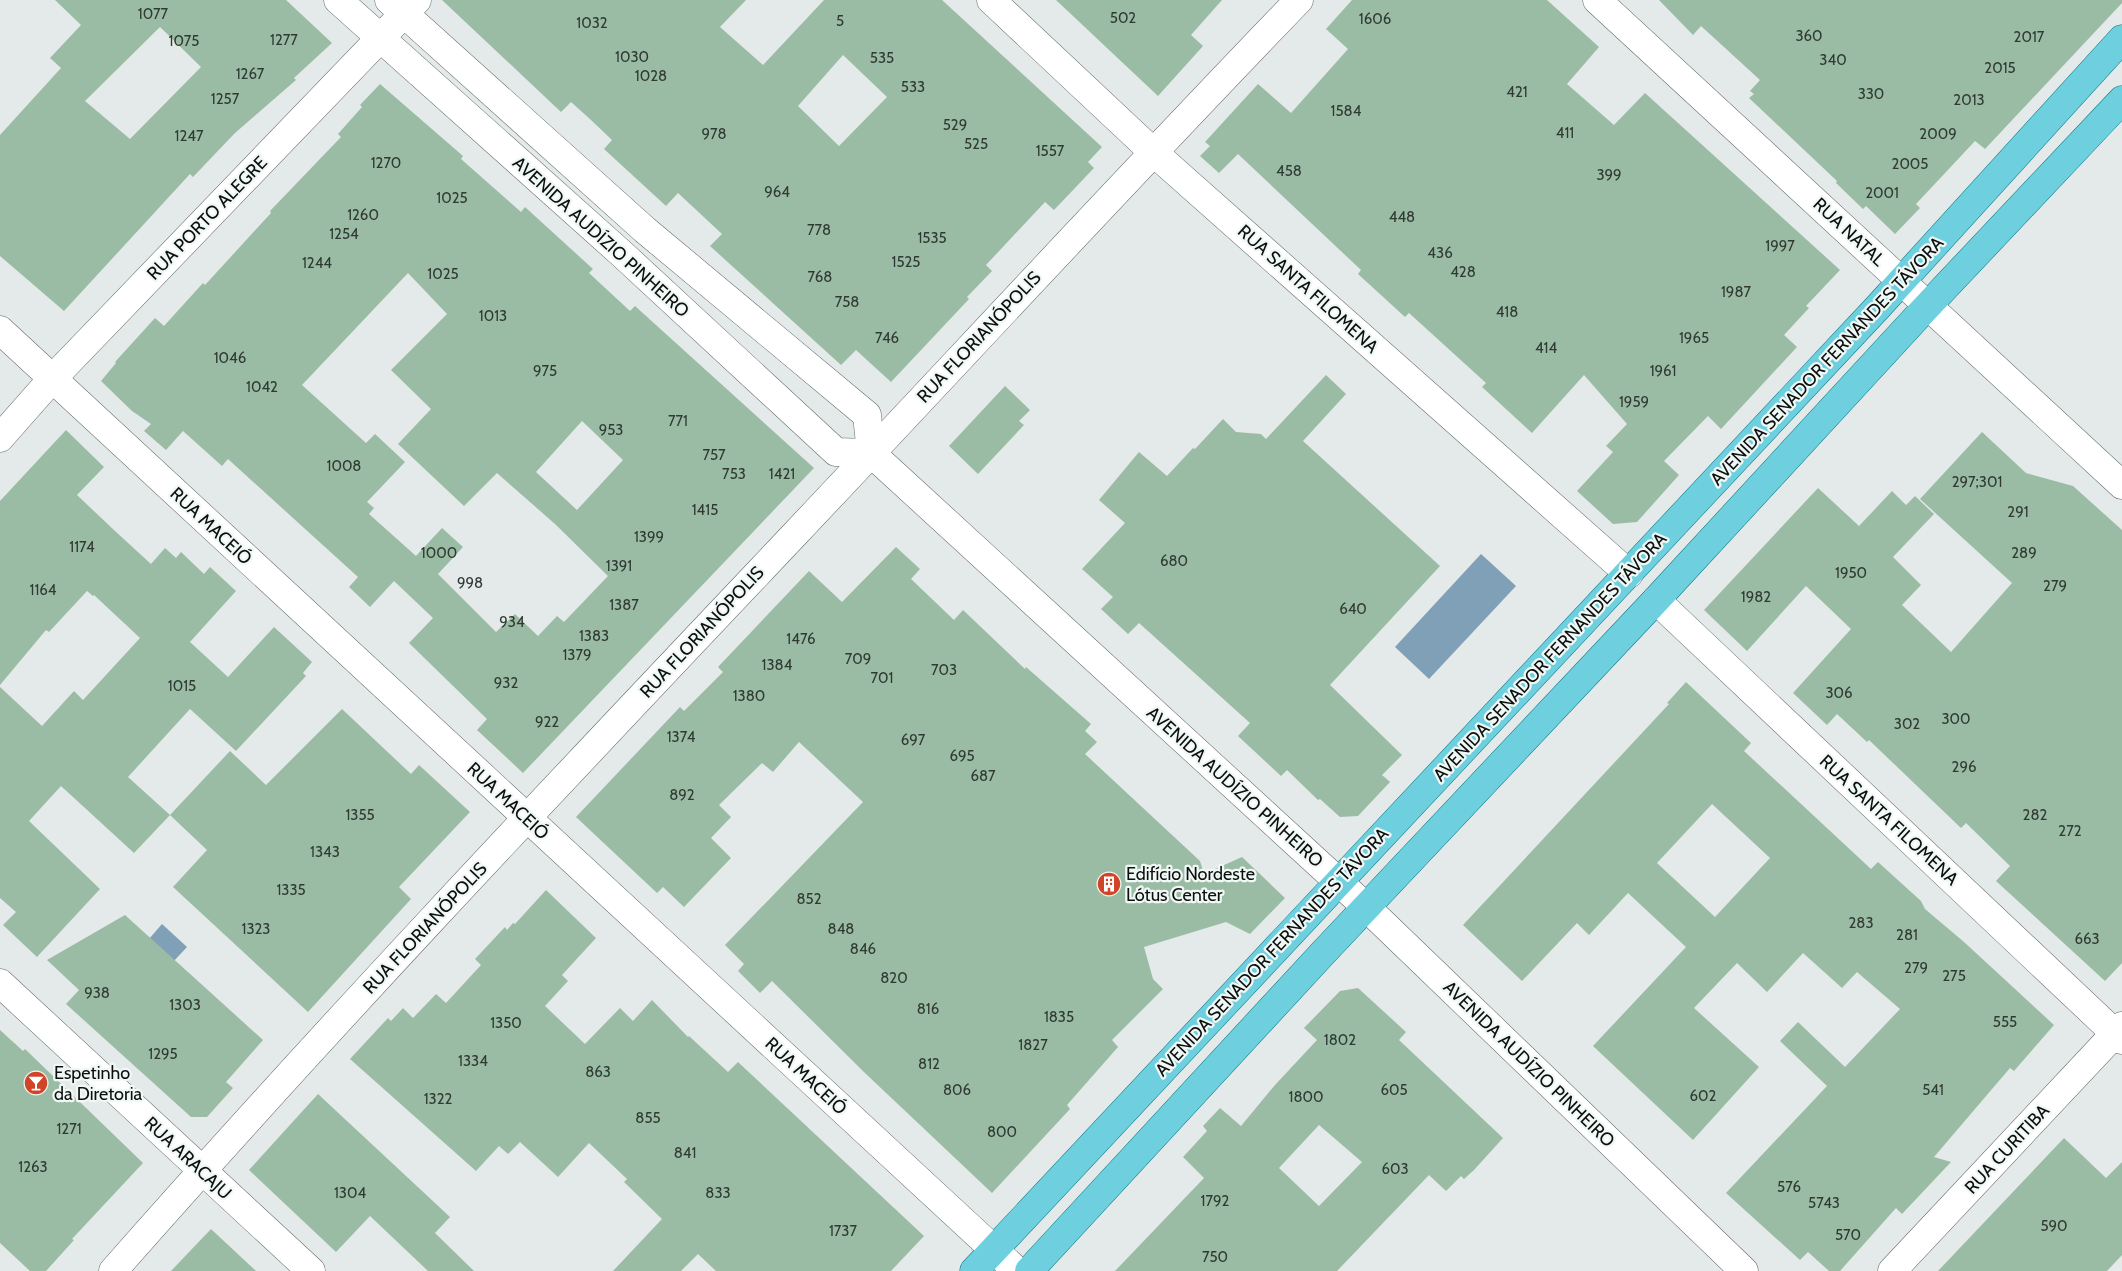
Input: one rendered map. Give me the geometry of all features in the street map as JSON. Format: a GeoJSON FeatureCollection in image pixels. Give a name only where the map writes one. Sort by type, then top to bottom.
{"type":"FeatureCollection","features":[{"type":"Feature","properties":{"kind":"main road","name":"AVENIDA SENADOR FERNANDES TÁVORA"},"geometry":{"type":"LineString","coordinates":[[974,1271],[1629,574],[1902,281],[2122,39]]}},
{"type":"Feature","properties":{"kind":"main road","name":"AVENIDA SENADOR FERNANDES TÁVORA"},"geometry":{"type":"LineString","coordinates":[[1029,1271],[1366,907],[1656,600],[2122,100]]}},
{"type":"Feature","properties":{"kind":"street","name":"AVENIDA AUDÍZIO PINHEIRO"},"geometry":{"type":"LineString","coordinates":[[338,0],[622,254],[836,452],[871,453],[1366,907],[1744,1271]]}},
{"type":"Feature","properties":{"kind":"street","name":"RUA SANTA FILOMENA"},"geometry":{"type":"LineString","coordinates":[[991,0],[1152,151],[1629,574]]}},
{"type":"Feature","properties":{"kind":"street","name":"RUA FLORIANÓPOLIS"},"geometry":{"type":"LineString","coordinates":[[113,1271],[201,1171],[526,818],[871,453],[1152,151],[1299,0]]}},
{"type":"Feature","properties":{"kind":"street","name":"RUA NATAL"},"geometry":{"type":"LineString","coordinates":[[1598,0],[2122,485]]}},
{"type":"Feature","properties":{"kind":"street","name":"AVENIDA AUDÍZIO PINHEIRO"},"geometry":{"type":"LineString","coordinates":[[403,5],[558,152],[645,230],[867,415],[871,453]]}},
{"type":"Feature","properties":{"kind":"street","name":"RUA PORTO ALEGRE"},"geometry":{"type":"LineString","coordinates":[[0,438],[52,379],[379,38],[403,5]]}},
{"type":"Feature","properties":{"kind":"street"},"geometry":{"type":"LineString","coordinates":[[535,177],[558,152]]}},
{"type":"Feature","properties":{"kind":"street"},"geometry":{"type":"LineString","coordinates":[[622,254],[645,230]]}},
{"type":"Feature","properties":{"kind":"street","name":"RUA MACEIÓ"},"geometry":{"type":"LineString","coordinates":[[0,330],[1017,1271]]}},
{"type":"Feature","properties":{"kind":"street","name":"RUA SANTA FILOMENA"},"geometry":{"type":"LineString","coordinates":[[1656,600],[2120,1033]]}},
{"type":"Feature","properties":{"kind":"street","name":"RUA ARACAJU"},"geometry":{"type":"LineString","coordinates":[[0,983],[311,1271]]}},
{"type":"Feature","properties":{"kind":"street","name":"RUA CURITIBA"},"geometry":{"type":"LineString","coordinates":[[1892,1271],[2120,1033]]}},
{"type":"Feature","properties":{"kind":"water"},"geometry":{"type":"Polygon","coordinates":[[[1481,554],[1516,586],[1429,679],[1395,647],[1481,554]]]}},
{"type":"Feature","properties":{"kind":"water"},"geometry":{"type":"Polygon","coordinates":[[[162,924],[187,947],[172,963],[149,939],[162,924]]]}},
{"type":"Feature","properties":{"kind":"building"},"geometry":{"type":"Polygon","coordinates":[[[55,0],[286,0],[332,43],[294,78],[296,80],[235,133],[193,177],[190,174],[64,311],[0,256],[0,135],[61,68],[50,58],[81,25],[55,0]],[[160,27],[85,101],[130,139],[201,67],[160,27]]]}},
{"type":"Feature","properties":{"kind":"building"},"geometry":{"type":"Polygon","coordinates":[[[442,0],[746,0],[720,27],[763,65],[824,0],[942,0],[1102,147],[1088,162],[1094,168],[1054,210],[1045,202],[986,265],[992,271],[967,297],[969,299],[891,382],[856,350],[841,365],[710,246],[722,234],[678,193],[666,206],[604,149],[612,140],[571,102],[561,112],[442,0]],[[843,55],[798,106],[839,146],[887,97],[843,55]]]}},
{"type":"Feature","properties":{"kind":"building"},"geometry":{"type":"Polygon","coordinates":[[[1056,0],[1222,0],[1191,35],[1203,46],[1158,96],[1056,0]]]}},
{"type":"Feature","properties":{"kind":"building"},"geometry":{"type":"Polygon","coordinates":[[[1352,0],[1547,0],[1599,47],[1567,84],[1614,125],[1645,93],[1840,270],[1806,306],[1809,308],[1784,335],[1797,347],[1721,429],[1708,416],[1664,461],[1679,475],[1637,522],[1613,524],[1577,491],[1613,452],[1606,446],[1627,424],[1584,375],[1532,433],[1482,387],[1486,383],[1409,313],[1405,317],[1358,274],[1361,270],[1238,154],[1219,173],[1200,156],[1210,146],[1205,142],[1258,84],[1291,113],[1348,49],[1326,29],[1352,0]]]}},
{"type":"Feature","properties":{"kind":"building"},"geometry":{"type":"Polygon","coordinates":[[[1659,0],[2122,0],[2122,3],[1985,149],[1975,141],[1916,204],[1920,208],[1895,234],[1866,206],[1863,209],[1836,183],[1837,181],[1749,98],[1754,94],[1750,91],[1760,80],[1701,26],[1693,35],[1659,0]]]}},
{"type":"Feature","properties":{"kind":"building"},"geometry":{"type":"Polygon","coordinates":[[[380,84],[463,156],[461,159],[521,212],[525,207],[593,269],[589,273],[630,311],[635,306],[814,468],[523,773],[477,730],[487,719],[409,643],[433,618],[394,581],[370,607],[349,587],[358,577],[228,459],[222,466],[183,431],[166,450],[144,431],[151,424],[132,411],[101,381],[115,362],[155,318],[164,326],[203,283],[205,285],[271,213],[270,211],[341,137],[338,134],[362,107],[360,105],[380,84]],[[408,273],[302,385],[366,443],[375,434],[405,462],[367,502],[374,508],[369,514],[416,556],[442,528],[463,547],[438,574],[496,632],[515,614],[538,636],[557,616],[564,622],[608,576],[555,524],[497,473],[464,506],[398,444],[431,409],[391,370],[447,314],[408,273]],[[582,421],[536,472],[577,510],[623,460],[582,421]]]}},
{"type":"Feature","properties":{"kind":"building"},"geometry":{"type":"Polygon","coordinates":[[[1326,375],[1346,394],[1303,441],[1440,566],[1330,685],[1402,755],[1382,775],[1390,782],[1358,816],[1340,817],[1320,799],[1318,800],[1287,770],[1281,776],[1238,736],[1250,723],[1139,623],[1128,634],[1101,609],[1113,597],[1082,569],[1125,523],[1099,500],[1139,452],[1167,476],[1223,419],[1236,432],[1261,434],[1266,439],[1326,375]]]}},
{"type":"Feature","properties":{"kind":"building"},"geometry":{"type":"Polygon","coordinates":[[[1005,386],[1030,410],[1019,421],[1024,425],[978,474],[949,446],[1005,386]]]}},
{"type":"Feature","properties":{"kind":"building"},"geometry":{"type":"Polygon","coordinates":[[[66,430],[104,467],[77,495],[115,531],[151,564],[165,548],[176,558],[181,552],[204,574],[210,567],[236,591],[190,642],[228,677],[274,627],[312,662],[303,673],[306,676],[236,751],[190,709],[128,777],[170,815],[134,853],[61,786],[29,821],[100,889],[37,957],[3,925],[16,912],[0,898],[0,687],[42,726],[74,691],[83,700],[140,638],[94,595],[87,591],[49,632],[46,630],[0,685],[0,501],[66,430]]]}},
{"type":"Feature","properties":{"kind":"building"},"geometry":{"type":"Polygon","coordinates":[[[1982,432],[2026,473],[2073,486],[2122,530],[2122,963],[2105,981],[1996,881],[2010,866],[1966,823],[1961,828],[1869,740],[1867,742],[1837,714],[1827,725],[1793,693],[1851,629],[1806,586],[1747,651],[1704,610],[1818,488],[1859,526],[1892,491],[1906,505],[1915,496],[1934,514],[1893,557],[1921,585],[1902,605],[1951,652],[2012,583],[1920,499],[1982,432]]]}},
{"type":"Feature","properties":{"kind":"building"},"geometry":{"type":"Polygon","coordinates":[[[896,547],[920,569],[911,579],[954,620],[963,610],[1025,669],[1026,667],[1091,724],[1085,731],[1097,742],[1085,754],[1200,861],[1204,874],[1242,857],[1285,898],[1250,934],[1226,922],[1144,947],[1153,979],[1163,989],[1112,1040],[1118,1047],[1067,1105],[1070,1109],[992,1193],[865,1073],[772,981],[760,993],[738,971],[744,964],[725,945],[863,802],[799,742],[773,772],[762,763],[719,805],[731,817],[711,838],[731,858],[684,907],[663,887],[657,893],[576,817],[680,707],[684,711],[723,672],[718,667],[809,571],[842,602],[896,547]]]}},
{"type":"Feature","properties":{"kind":"building"},"geometry":{"type":"Polygon","coordinates":[[[1686,682],[1751,743],[1744,751],[1871,869],[1878,862],[1921,901],[1925,909],[1964,942],[2054,1025],[2014,1071],[2010,1068],[1934,1157],[1951,1162],[1902,1214],[1896,1208],[1840,1271],[1829,1271],[1808,1252],[1800,1260],[1726,1193],[1827,1086],[1780,1041],[1798,1022],[1845,1067],[1900,1009],[1857,972],[1842,988],[1803,953],[1767,992],[1737,963],[1694,1008],[1759,1067],[1693,1140],[1593,1046],[1686,947],[1628,893],[1589,935],[1577,923],[1522,981],[1463,925],[1669,704],[1667,703],[1686,682]],[[1712,804],[1657,863],[1715,917],[1770,858],[1712,804]]]}},
{"type":"Feature","properties":{"kind":"building"},"geometry":{"type":"Polygon","coordinates":[[[342,709],[411,774],[419,765],[470,812],[399,887],[411,899],[308,1012],[173,887],[207,850],[170,815],[230,751],[266,785],[342,709]]]}},
{"type":"Feature","properties":{"kind":"building"},"geometry":{"type":"Polygon","coordinates":[[[546,890],[596,938],[562,975],[568,981],[545,1006],[585,1044],[620,1008],[633,1021],[652,1000],[688,1037],[728,1072],[738,1062],[924,1236],[891,1271],[716,1271],[698,1254],[681,1271],[613,1271],[662,1219],[624,1182],[627,1179],[589,1143],[558,1177],[520,1142],[508,1154],[499,1146],[476,1171],[350,1059],[388,1018],[391,1021],[403,1008],[413,1018],[436,994],[446,1003],[481,965],[475,959],[505,927],[507,930],[513,923],[515,924],[546,890]]]}},
{"type":"Feature","properties":{"kind":"building"},"geometry":{"type":"Polygon","coordinates":[[[125,915],[263,1040],[226,1082],[233,1088],[207,1117],[191,1117],[66,1004],[79,990],[47,960],[125,915]]]}},
{"type":"Feature","properties":{"kind":"building"},"geometry":{"type":"Polygon","coordinates":[[[1358,988],[1406,1032],[1399,1040],[1503,1138],[1474,1170],[1464,1179],[1461,1176],[1446,1191],[1429,1175],[1337,1271],[1115,1271],[1204,1178],[1183,1157],[1207,1131],[1203,1126],[1220,1108],[1241,1126],[1275,1085],[1317,1040],[1304,1028],[1340,991],[1358,988]],[[1319,1125],[1279,1168],[1319,1206],[1362,1162],[1319,1125]]]}},
{"type":"Feature","properties":{"kind":"building"},"geometry":{"type":"Polygon","coordinates":[[[0,1030],[23,1051],[25,1049],[143,1163],[72,1239],[74,1240],[46,1271],[30,1271],[0,1243],[0,1030]]]}},
{"type":"Feature","properties":{"kind":"building"},"geometry":{"type":"Polygon","coordinates":[[[318,1094],[450,1217],[435,1233],[474,1271],[428,1271],[370,1216],[336,1252],[249,1170],[318,1094]]]}},
{"type":"Feature","properties":{"kind":"building"},"geometry":{"type":"Polygon","coordinates":[[[2064,1138],[2106,1178],[2122,1162],[2122,1255],[2107,1271],[1938,1271],[2064,1138]]]}},
{"type":"Feature","properties":{"kind":"building"},"geometry":{"type":"Polygon","coordinates":[[[211,1229],[256,1271],[171,1271],[211,1229]]]}},
{"type":"Feature","properties":{"kind":"place","name":"Edifício Nordeste Lótus Center"},"geometry":{"type":"Point","coordinates":[1109,884]}},
{"type":"Feature","properties":{"kind":"place","name":"Espetinho da Diretoria"},"geometry":{"type":"Point","coordinates":[36,1083]}}]}
